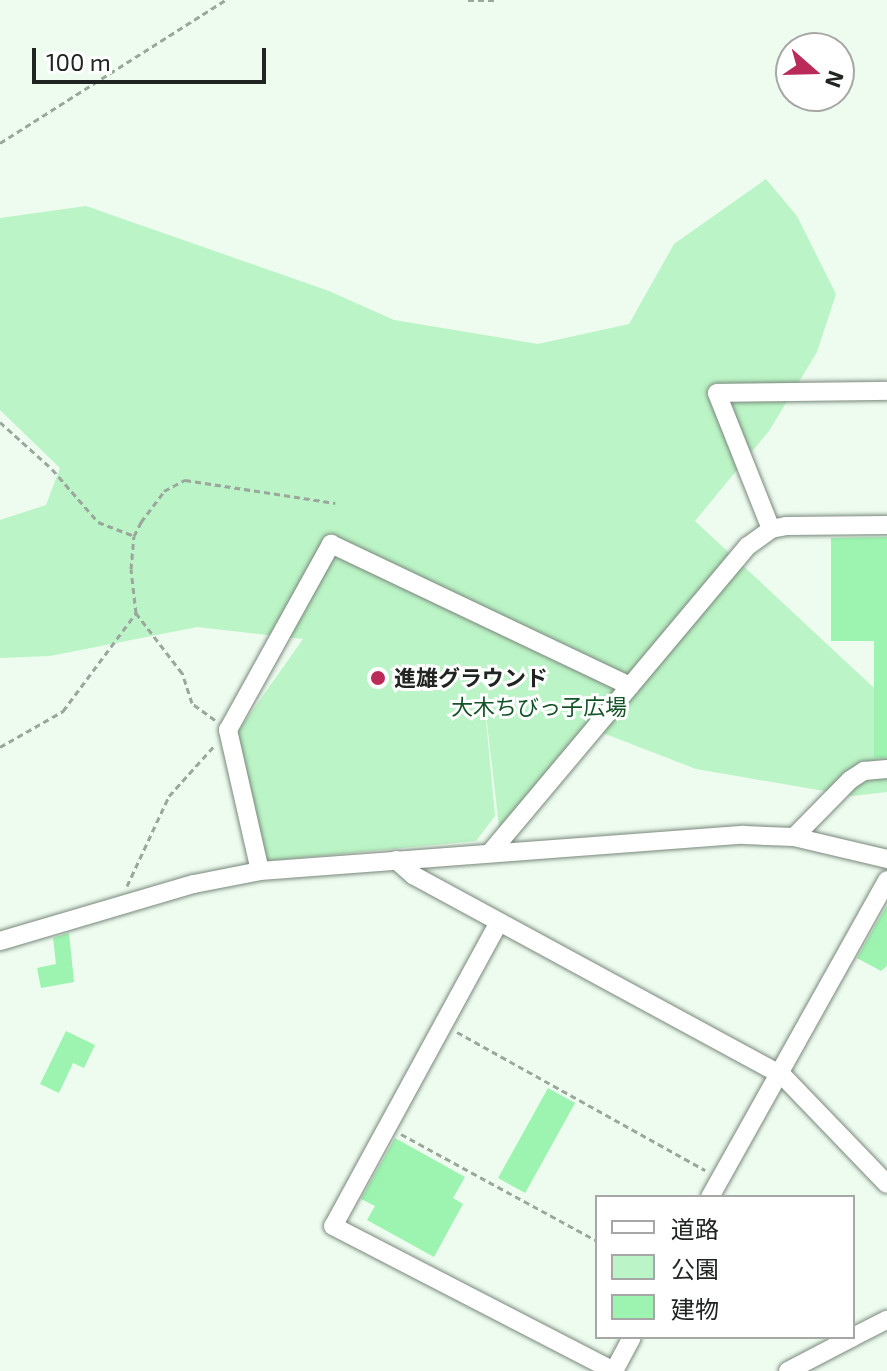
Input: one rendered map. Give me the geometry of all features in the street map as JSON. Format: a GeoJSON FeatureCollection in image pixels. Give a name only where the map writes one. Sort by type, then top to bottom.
{"type":"FeatureCollection","features":[{"type":"Feature","properties":{"kind":"street"},"geometry":{"type":"LineString","coordinates":[[771,529],[717,393],[887,391]]}},
{"type":"Feature","properties":{"kind":"street"},"geometry":{"type":"LineString","coordinates":[[490,853],[731,562],[771,529],[887,525]]}},
{"type":"Feature","properties":{"kind":"street"},"geometry":{"type":"LineString","coordinates":[[260,871],[228,730],[331,544],[630,686]]}},
{"type":"Feature","properties":{"kind":"street"},"geometry":{"type":"LineString","coordinates":[[794,837],[850,780],[864,771],[887,769]]}},
{"type":"Feature","properties":{"kind":"street"},"geometry":{"type":"LineString","coordinates":[[0,941],[118,904],[260,871],[744,835],[794,837],[887,859]]}},
{"type":"Feature","properties":{"kind":"street"},"geometry":{"type":"LineString","coordinates":[[396,860],[499,922],[782,1075],[887,1184]]}},
{"type":"Feature","properties":{"kind":"street"},"geometry":{"type":"LineString","coordinates":[[711,1195],[782,1075],[887,880]]}},
{"type":"Feature","properties":{"kind":"street"},"geometry":{"type":"LineString","coordinates":[[499,922],[333,1226],[614,1371],[631,1339]]}},
{"type":"Feature","properties":{"kind":"street"},"geometry":{"type":"LineString","coordinates":[[855,1336],[887,1320]]}},
{"type":"Feature","properties":{"kind":"street"},"geometry":{"type":"LineString","coordinates":[[788,1371],[849,1339]]}},
{"type":"Feature","properties":{"kind":"path"},"geometry":{"type":"LineString","coordinates":[[0,143],[225,0]]}},
{"type":"Feature","properties":{"kind":"path"},"geometry":{"type":"LineString","coordinates":[[468,0],[497,0]]}},
{"type":"Feature","properties":{"kind":"path"},"geometry":{"type":"LineString","coordinates":[[0,422],[52,469],[98,522],[134,536]]}},
{"type":"Feature","properties":{"kind":"path"},"geometry":{"type":"LineString","coordinates":[[118,904],[169,796],[228,730],[192,703],[182,673],[136,613],[134,536],[164,491],[185,480],[335,503]]}},
{"type":"Feature","properties":{"kind":"path"},"geometry":{"type":"LineString","coordinates":[[0,747],[63,711],[136,613]]}},
{"type":"Feature","properties":{"kind":"path"},"geometry":{"type":"LineString","coordinates":[[443,1024],[720,1178]]}},
{"type":"Feature","properties":{"kind":"path"},"geometry":{"type":"LineString","coordinates":[[387,1127],[595,1240]]}},
{"type":"Feature","properties":{"kind":"green space","name":"大木ちびっ子広場"},"geometry":{"type":"Polygon","coordinates":[[[766,179],[797,216],[836,294],[817,352],[769,431],[695,521],[887,700],[887,792],[853,796],[696,769],[590,728],[500,835],[483,688],[495,816],[476,841],[266,861],[236,734],[303,639],[197,627],[50,656],[0,658],[0,520],[46,505],[60,468],[0,410],[0,218],[86,206],[329,291],[394,320],[538,344],[629,324],[674,244],[766,179]]]}},
{"type":"Feature","properties":{"kind":"building"},"geometry":{"type":"Polygon","coordinates":[[[887,537],[887,757],[874,758],[874,641],[831,641],[831,538],[887,537]]]}},
{"type":"Feature","properties":{"kind":"building"},"geometry":{"type":"Polygon","coordinates":[[[887,905],[887,966],[881,971],[857,958],[887,905]]]}},
{"type":"Feature","properties":{"kind":"building"},"geometry":{"type":"Polygon","coordinates":[[[69,933],[74,982],[41,988],[37,968],[56,964],[53,938],[69,933]]]}},
{"type":"Feature","properties":{"kind":"building"},"geometry":{"type":"Polygon","coordinates":[[[66,1031],[95,1045],[84,1068],[73,1063],[59,1093],[40,1084],[66,1031]]]}},
{"type":"Feature","properties":{"kind":"building"},"geometry":{"type":"Polygon","coordinates":[[[548,1088],[575,1103],[525,1193],[498,1178],[548,1088]]]}},
{"type":"Feature","properties":{"kind":"building"},"geometry":{"type":"Polygon","coordinates":[[[395,1138],[465,1177],[453,1198],[463,1204],[434,1257],[367,1220],[375,1206],[361,1199],[395,1138]]]}},
{"type":"Feature","properties":{"kind":"place","name":"進雄グラウンド"},"geometry":{"type":"Point","coordinates":[378,678]}}]}
